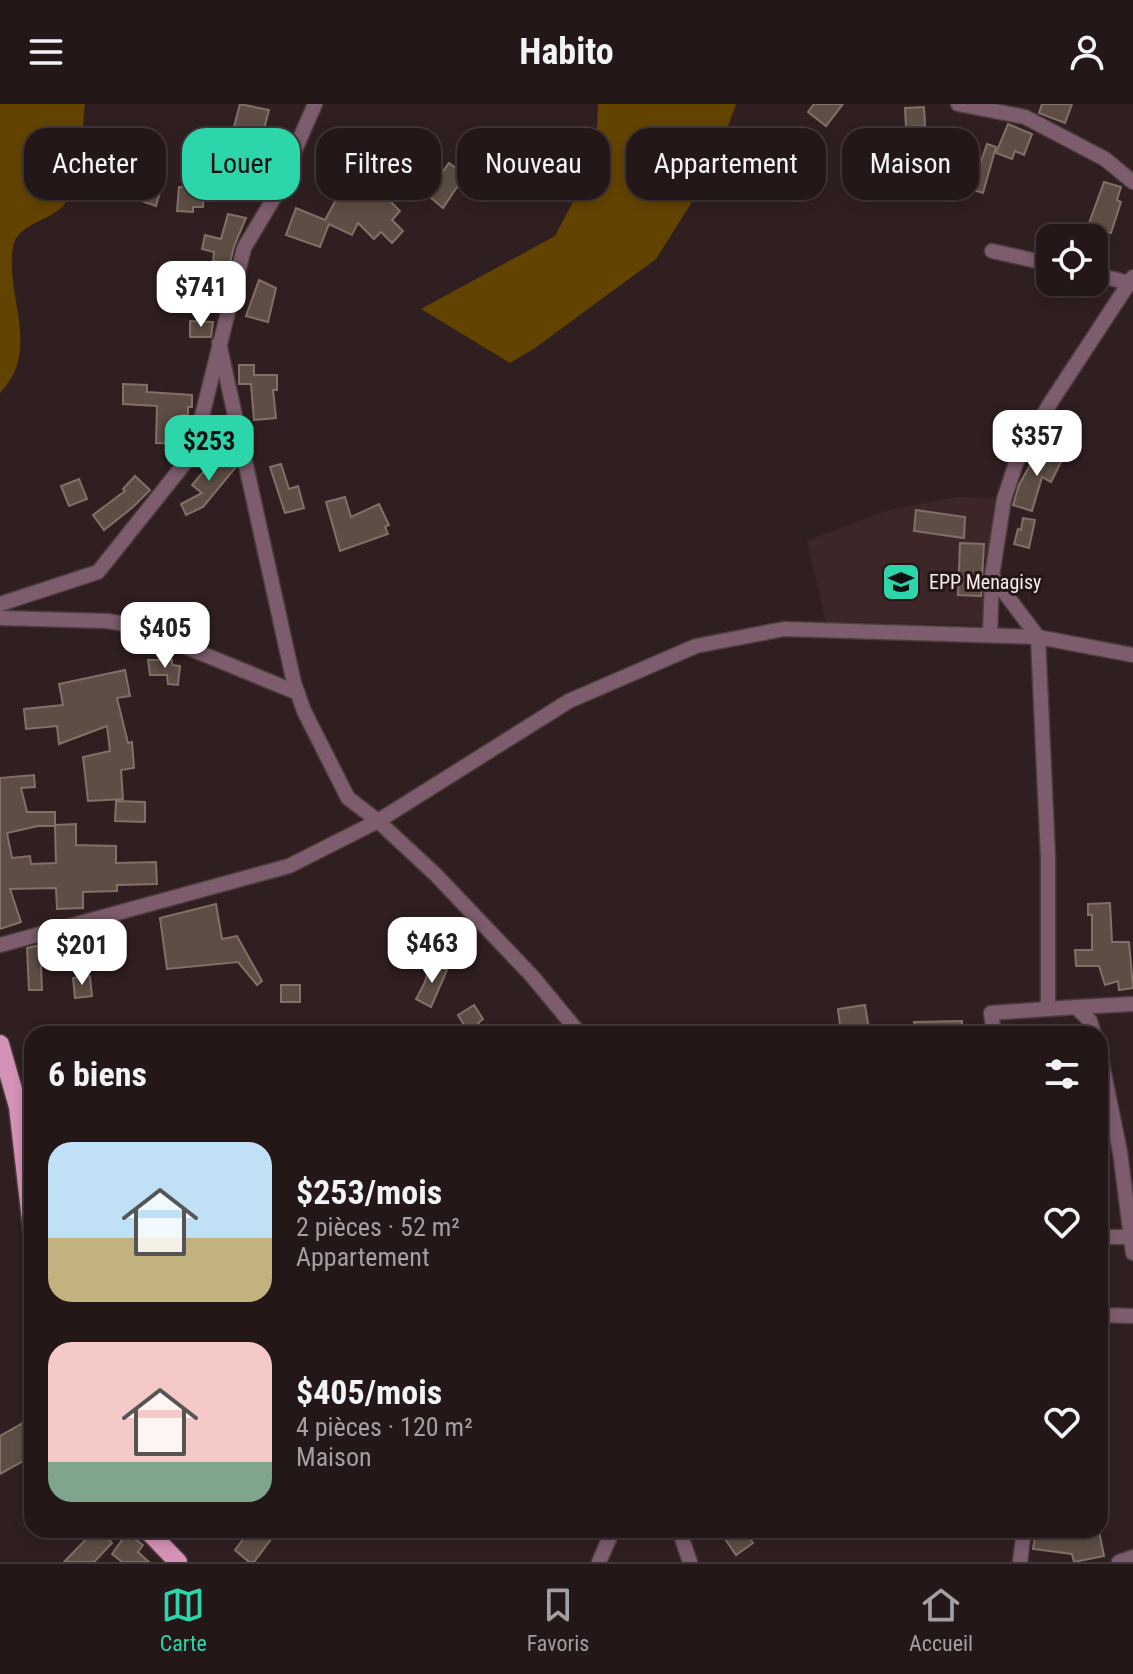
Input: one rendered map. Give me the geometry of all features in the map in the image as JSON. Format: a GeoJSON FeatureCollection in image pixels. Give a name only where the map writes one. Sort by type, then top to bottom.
{"type":"FeatureCollection","features":[{"type":"Feature","properties":{"kind":"main road"},"geometry":{"type":"LineString","coordinates":[[0,1044],[18,1107],[24,1159]]}},
{"type":"Feature","properties":{"kind":"main road"},"geometry":{"type":"LineString","coordinates":[[155,1538],[178,1562]]}},
{"type":"Feature","properties":{"kind":"street"},"geometry":{"type":"LineString","coordinates":[[0,604],[98,572],[185,463],[199,428],[244,248],[274,198],[315,104]]}},
{"type":"Feature","properties":{"kind":"street"},"geometry":{"type":"LineString","coordinates":[[958,104],[1025,117],[1105,159],[1133,182]]}},
{"type":"Feature","properties":{"kind":"street"},"geometry":{"type":"LineString","coordinates":[[992,251],[1036,261]]}},
{"type":"Feature","properties":{"kind":"street"},"geometry":{"type":"LineString","coordinates":[[990,634],[992,576],[1004,499],[1016,463],[1049,405],[1132,281],[1108,277]]}},
{"type":"Feature","properties":{"kind":"street"},"geometry":{"type":"LineString","coordinates":[[219,343],[298,693],[348,798],[378,821],[436,875],[532,976],[573,1026]]}},
{"type":"Feature","properties":{"kind":"street"},"geometry":{"type":"LineString","coordinates":[[992,576],[1038,637],[1048,858],[1048,1009]]}},
{"type":"Feature","properties":{"kind":"street"},"geometry":{"type":"LineString","coordinates":[[0,618],[107,621],[132,625],[298,693]]}},
{"type":"Feature","properties":{"kind":"street"},"geometry":{"type":"LineString","coordinates":[[0,945],[289,866],[378,821],[569,701],[696,646],[784,629],[1038,637],[1133,655]]}},
{"type":"Feature","properties":{"kind":"street"},"geometry":{"type":"LineString","coordinates":[[993,1026],[991,1013],[1133,1004]]}},
{"type":"Feature","properties":{"kind":"street"},"geometry":{"type":"LineString","coordinates":[[1076,1007],[1092,1026]]}},
{"type":"Feature","properties":{"kind":"street"},"geometry":{"type":"LineString","coordinates":[[1108,1093],[1120,1152],[1133,1253]]}},
{"type":"Feature","properties":{"kind":"street"},"geometry":{"type":"LineString","coordinates":[[1108,1237],[1133,1237]]}},
{"type":"Feature","properties":{"kind":"street"},"geometry":{"type":"LineString","coordinates":[[1108,1315],[1133,1316]]}},
{"type":"Feature","properties":{"kind":"street"},"geometry":{"type":"LineString","coordinates":[[599,1562],[610,1538]]}},
{"type":"Feature","properties":{"kind":"street"},"geometry":{"type":"LineString","coordinates":[[682,1538],[690,1562]]}},
{"type":"Feature","properties":{"kind":"street"},"geometry":{"type":"LineString","coordinates":[[1020,1562],[1023,1538]]}},
{"type":"Feature","properties":{"kind":"shaded area"},"geometry":{"type":"Polygon","coordinates":[[[0,104],[85,104],[82,128],[24,128],[24,200],[67,200],[58,210],[27,227],[13,247],[19,359],[0,393],[0,104]]]}},
{"type":"Feature","properties":{"kind":"shaded area"},"geometry":{"type":"Polygon","coordinates":[[[598,104],[736,104],[727,128],[626,128],[626,200],[693,200],[656,259],[535,348],[510,363],[421,309],[555,236],[574,200],[610,200],[610,128],[597,128],[598,104]]]}},
{"type":"Feature","properties":{"kind":"shaded area","name":"EPP Menagisy"},"geometry":{"type":"Polygon","coordinates":[[[958,497],[995,498],[984,625],[826,622],[807,541],[888,510],[958,497]]]}},
{"type":"Feature","properties":{"kind":"building"},"geometry":{"type":"Polygon","coordinates":[[[240,104],[269,110],[264,128],[234,128],[240,104]]]}},
{"type":"Feature","properties":{"kind":"building"},"geometry":{"type":"Polygon","coordinates":[[[814,104],[843,104],[826,126],[808,112],[814,104]]]}},
{"type":"Feature","properties":{"kind":"building"},"geometry":{"type":"Polygon","coordinates":[[[1042,104],[1072,104],[1065,123],[1039,113],[1042,104]]]}},
{"type":"Feature","properties":{"kind":"building"},"geometry":{"type":"Polygon","coordinates":[[[924,107],[925,126],[906,127],[905,108],[924,107]]]}},
{"type":"Feature","properties":{"kind":"building"},"geometry":{"type":"Polygon","coordinates":[[[1008,124],[1032,134],[1024,155],[1015,151],[1012,159],[996,153],[1008,124]]]}},
{"type":"Feature","properties":{"kind":"building"},"geometry":{"type":"Polygon","coordinates":[[[987,144],[996,147],[983,193],[979,192],[979,167],[987,144]]]}},
{"type":"Feature","properties":{"kind":"building"},"geometry":{"type":"Polygon","coordinates":[[[449,163],[457,169],[457,187],[443,208],[434,200],[441,200],[441,174],[449,163]]]}},
{"type":"Feature","properties":{"kind":"building"},"geometry":{"type":"Polygon","coordinates":[[[1104,182],[1121,187],[1117,200],[1121,202],[1111,233],[1108,232],[1108,224],[1089,224],[1104,182]]]}},
{"type":"Feature","properties":{"kind":"building"},"geometry":{"type":"Polygon","coordinates":[[[179,187],[182,187],[182,200],[203,200],[203,207],[193,207],[193,212],[177,211],[179,187]]]}},
{"type":"Feature","properties":{"kind":"building"},"geometry":{"type":"Polygon","coordinates":[[[138,200],[158,200],[156,206],[138,200]]]}},
{"type":"Feature","properties":{"kind":"building"},"geometry":{"type":"Polygon","coordinates":[[[336,200],[389,200],[400,211],[392,220],[403,231],[392,243],[381,232],[374,239],[358,223],[352,235],[329,224],[320,247],[286,235],[296,208],[325,220],[336,200]]]}},
{"type":"Feature","properties":{"kind":"building"},"geometry":{"type":"Polygon","coordinates":[[[228,214],[246,218],[234,246],[223,292],[217,291],[223,262],[213,261],[214,252],[202,249],[205,235],[221,239],[228,214]]]}},
{"type":"Feature","properties":{"kind":"building"},"geometry":{"type":"Polygon","coordinates":[[[259,280],[276,288],[268,322],[246,316],[259,280]]]}},
{"type":"Feature","properties":{"kind":"building"},"geometry":{"type":"Polygon","coordinates":[[[190,321],[213,322],[211,337],[190,337],[190,321]]]}},
{"type":"Feature","properties":{"kind":"building"},"geometry":{"type":"Polygon","coordinates":[[[239,365],[254,365],[254,375],[277,375],[277,390],[273,390],[276,418],[254,420],[251,384],[239,384],[239,365]]]}},
{"type":"Feature","properties":{"kind":"building"},"geometry":{"type":"Polygon","coordinates":[[[123,384],[147,385],[147,392],[192,395],[192,407],[188,407],[188,415],[183,415],[182,444],[156,443],[157,406],[123,404],[123,384]]]}},
{"type":"Feature","properties":{"kind":"building"},"geometry":{"type":"Polygon","coordinates":[[[1040,447],[1063,458],[1051,482],[1042,477],[1032,511],[1013,505],[1019,485],[1040,447]]]}},
{"type":"Feature","properties":{"kind":"building"},"geometry":{"type":"Polygon","coordinates":[[[219,453],[236,467],[203,507],[186,515],[181,504],[202,493],[192,485],[219,453]]]}},
{"type":"Feature","properties":{"kind":"building"},"geometry":{"type":"Polygon","coordinates":[[[281,464],[289,489],[298,486],[304,508],[285,513],[270,467],[281,464]]]}},
{"type":"Feature","properties":{"kind":"building"},"geometry":{"type":"Polygon","coordinates":[[[135,476],[150,490],[104,530],[93,515],[125,491],[123,489],[135,476]]]}},
{"type":"Feature","properties":{"kind":"building"},"geometry":{"type":"Polygon","coordinates":[[[79,479],[87,499],[69,506],[61,486],[79,479]]]}},
{"type":"Feature","properties":{"kind":"building"},"geometry":{"type":"Polygon","coordinates":[[[345,497],[351,517],[379,504],[389,525],[385,527],[388,534],[340,551],[326,502],[345,497]]]}},
{"type":"Feature","properties":{"kind":"building"},"geometry":{"type":"Polygon","coordinates":[[[916,510],[965,517],[964,538],[914,531],[916,510]]]}},
{"type":"Feature","properties":{"kind":"building"},"geometry":{"type":"Polygon","coordinates":[[[1023,518],[1035,520],[1029,548],[1014,544],[1023,518]]]}},
{"type":"Feature","properties":{"kind":"building"},"geometry":{"type":"Polygon","coordinates":[[[960,543],[984,544],[981,596],[958,595],[960,543]]]}},
{"type":"Feature","properties":{"kind":"building"},"geometry":{"type":"Polygon","coordinates":[[[148,660],[172,660],[172,665],[180,666],[178,685],[168,684],[167,675],[150,675],[148,660]]]}},
{"type":"Feature","properties":{"kind":"building"},"geometry":{"type":"Polygon","coordinates":[[[125,670],[130,696],[117,698],[128,743],[132,742],[134,768],[121,770],[123,799],[88,801],[83,757],[110,751],[107,726],[59,744],[57,726],[26,729],[24,709],[63,705],[59,684],[125,670]]]}},
{"type":"Feature","properties":{"kind":"building"},"geometry":{"type":"Polygon","coordinates":[[[34,775],[35,787],[21,788],[27,812],[55,812],[55,825],[76,824],[76,845],[116,846],[116,863],[156,862],[157,884],[117,885],[117,891],[83,892],[83,908],[57,909],[56,888],[10,889],[21,922],[0,929],[0,778],[34,775]],[[38,826],[7,833],[12,858],[30,856],[31,864],[56,863],[55,826],[38,826]]]}},
{"type":"Feature","properties":{"kind":"building"},"geometry":{"type":"Polygon","coordinates":[[[116,801],[145,802],[145,822],[115,821],[116,801]]]}},
{"type":"Feature","properties":{"kind":"building"},"geometry":{"type":"Polygon","coordinates":[[[1110,903],[1112,942],[1129,942],[1133,988],[1119,990],[1118,981],[1105,985],[1099,966],[1076,966],[1075,950],[1092,950],[1092,915],[1088,915],[1088,904],[1110,903]]]}},
{"type":"Feature","properties":{"kind":"building"},"geometry":{"type":"Polygon","coordinates":[[[216,904],[222,939],[237,936],[262,981],[257,985],[238,962],[167,969],[160,918],[216,904]]]}},
{"type":"Feature","properties":{"kind":"building"},"geometry":{"type":"Polygon","coordinates":[[[71,938],[75,959],[41,965],[42,990],[29,990],[27,948],[71,938]]]}},
{"type":"Feature","properties":{"kind":"building"},"geometry":{"type":"Polygon","coordinates":[[[430,963],[447,970],[431,1007],[416,999],[430,963]]]}},
{"type":"Feature","properties":{"kind":"building"},"geometry":{"type":"Polygon","coordinates":[[[90,976],[92,996],[75,998],[73,978],[90,976]]]}},
{"type":"Feature","properties":{"kind":"building"},"geometry":{"type":"Polygon","coordinates":[[[281,985],[300,985],[300,1002],[281,1002],[281,985]]]}},
{"type":"Feature","properties":{"kind":"building"},"geometry":{"type":"Polygon","coordinates":[[[474,1005],[483,1019],[478,1023],[480,1026],[466,1026],[458,1015],[474,1005]]]}},
{"type":"Feature","properties":{"kind":"building"},"geometry":{"type":"Polygon","coordinates":[[[865,1005],[868,1026],[840,1026],[838,1009],[865,1005]]]}},
{"type":"Feature","properties":{"kind":"building"},"geometry":{"type":"Polygon","coordinates":[[[962,1021],[962,1026],[914,1026],[914,1022],[962,1021]]]}},
{"type":"Feature","properties":{"kind":"building"},"geometry":{"type":"Polygon","coordinates":[[[24,1422],[24,1460],[0,1474],[0,1436],[24,1422]]]}},
{"type":"Feature","properties":{"kind":"building"},"geometry":{"type":"Polygon","coordinates":[[[87,1538],[107,1538],[112,1543],[94,1562],[64,1562],[87,1538]]]}},
{"type":"Feature","properties":{"kind":"building"},"geometry":{"type":"Polygon","coordinates":[[[123,1538],[134,1538],[143,1545],[138,1552],[149,1562],[122,1562],[112,1554],[123,1538]]]}},
{"type":"Feature","properties":{"kind":"building"},"geometry":{"type":"Polygon","coordinates":[[[244,1538],[272,1538],[254,1562],[249,1562],[235,1550],[244,1538]]]}},
{"type":"Feature","properties":{"kind":"building"},"geometry":{"type":"Polygon","coordinates":[[[724,1538],[750,1538],[753,1543],[736,1555],[724,1538]]]}},
{"type":"Feature","properties":{"kind":"building"},"geometry":{"type":"Polygon","coordinates":[[[1035,1538],[1100,1538],[1104,1556],[1074,1562],[1072,1554],[1033,1549],[1035,1538]]]}},
{"type":"Feature","properties":{"kind":"place","name":"EPP Menagisy"},"geometry":{"type":"Point","coordinates":[901,582]}}]}
